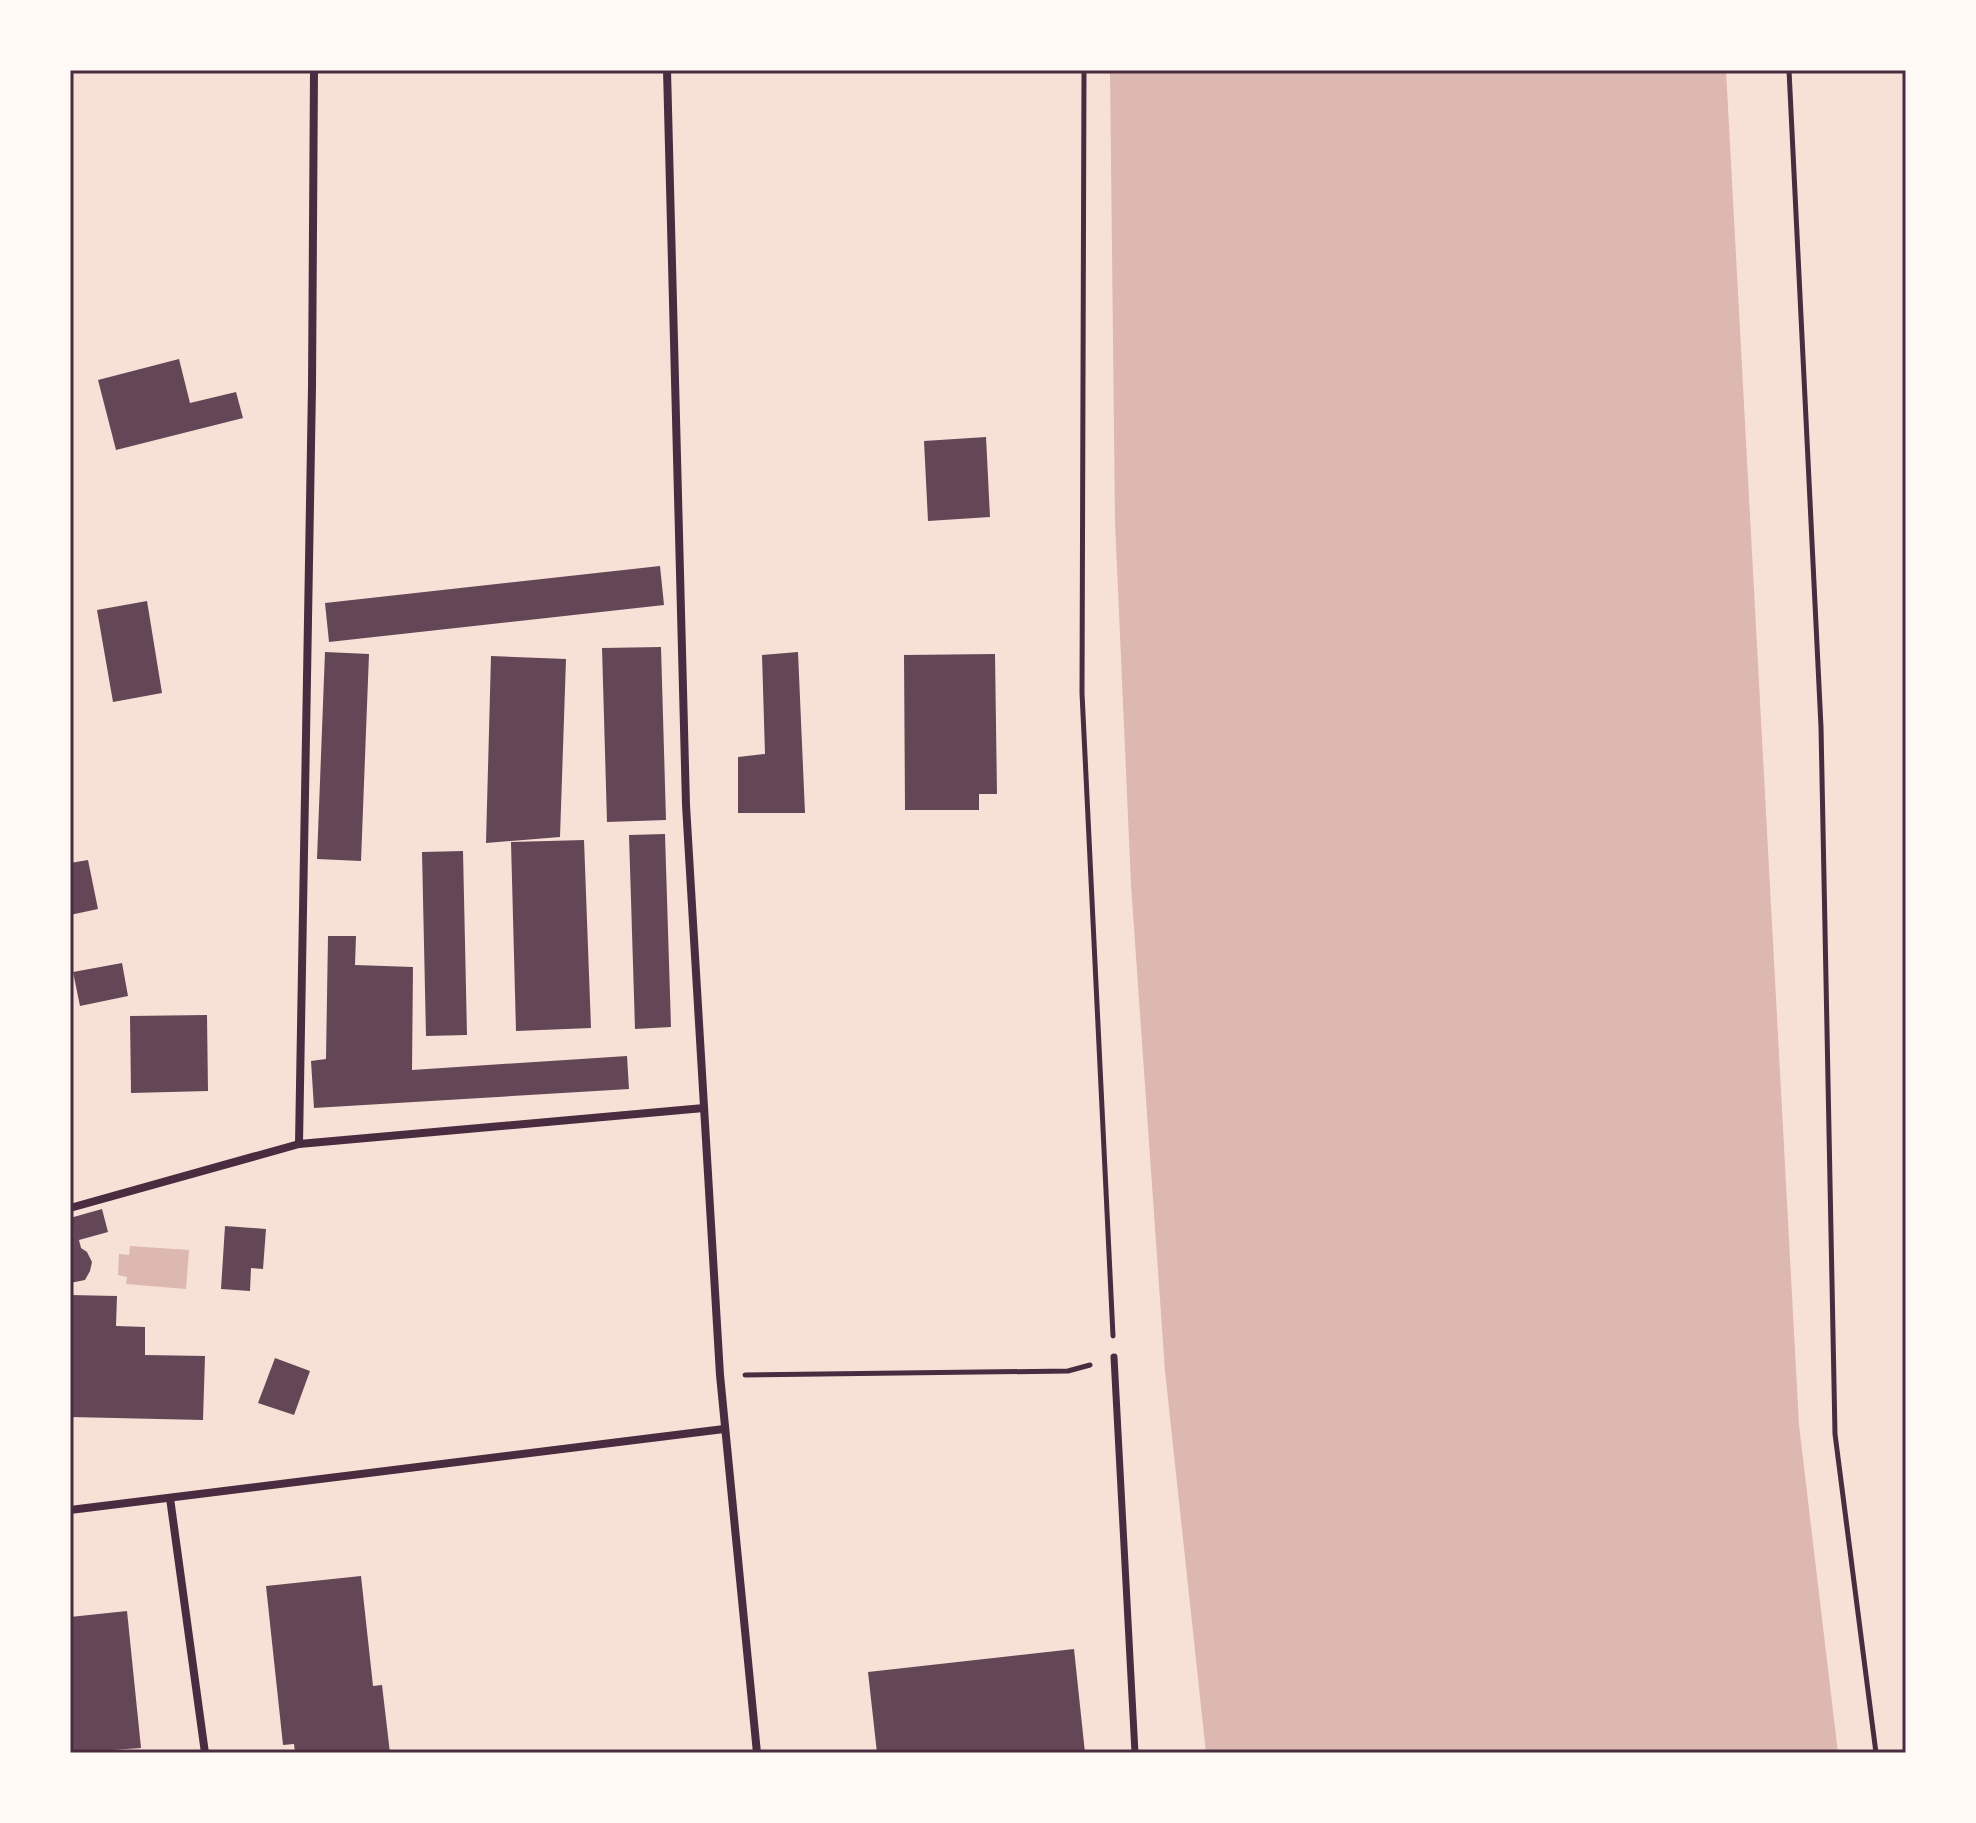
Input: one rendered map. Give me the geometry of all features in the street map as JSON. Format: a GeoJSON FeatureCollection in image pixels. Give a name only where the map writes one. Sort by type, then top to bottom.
{"type":"FeatureCollection","features":[{"type":"Feature","properties":{"kind":"street"},"geometry":{"type":"LineString","coordinates":[[299,1144],[312,403],[314,70]]}},
{"type":"Feature","properties":{"kind":"street"},"geometry":{"type":"LineString","coordinates":[[667,70],[686,805],[724,1429],[757,1753]]}},
{"type":"Feature","properties":{"kind":"street"},"geometry":{"type":"LineString","coordinates":[[70,1208],[299,1144],[704,1108]]}},
{"type":"Feature","properties":{"kind":"street"},"geometry":{"type":"LineString","coordinates":[[1114,1357],[1135,1753]]}},
{"type":"Feature","properties":{"kind":"street"},"geometry":{"type":"LineString","coordinates":[[70,1510],[724,1429]]}},
{"type":"Feature","properties":{"kind":"street"},"geometry":{"type":"LineString","coordinates":[[170,1498],[205,1753]]}},
{"type":"Feature","properties":{"kind":"path"},"geometry":{"type":"LineString","coordinates":[[720,1375],[1068,1371],[1114,1357],[1082,693],[1084,70]]}},
{"type":"Feature","properties":{"kind":"path"},"geometry":{"type":"LineString","coordinates":[[1789,70],[1821,727],[1835,1434],[1876,1753]]}},
{"type":"Feature","properties":{"kind":"shaded area"},"geometry":{"type":"Polygon","coordinates":[[[1110,70],[1726,70],[1799,1425],[1838,1753],[1206,1753],[1165,1371],[1131,885],[1115,522],[1110,70]]]}},
{"type":"Feature","properties":{"kind":"shaded area"},"geometry":{"type":"Polygon","coordinates":[[[130,1246],[189,1250],[186,1289],[126,1284],[127,1277],[118,1275],[119,1254],[129,1255],[130,1246]]]}},
{"type":"Feature","properties":{"kind":"building"},"geometry":{"type":"Polygon","coordinates":[[[179,359],[190,403],[236,392],[243,418],[116,450],[98,380],[179,359]]]}},
{"type":"Feature","properties":{"kind":"building"},"geometry":{"type":"Polygon","coordinates":[[[986,437],[990,517],[928,521],[924,441],[986,437]]]}},
{"type":"Feature","properties":{"kind":"building"},"geometry":{"type":"Polygon","coordinates":[[[660,566],[664,605],[329,642],[325,603],[660,566]]]}},
{"type":"Feature","properties":{"kind":"building"},"geometry":{"type":"Polygon","coordinates":[[[147,601],[162,693],[113,702],[97,610],[147,601]]]}},
{"type":"Feature","properties":{"kind":"building"},"geometry":{"type":"Polygon","coordinates":[[[661,647],[666,820],[607,822],[602,648],[661,647]]]}},
{"type":"Feature","properties":{"kind":"building"},"geometry":{"type":"Polygon","coordinates":[[[325,652],[369,654],[361,861],[317,859],[325,652]]]}},
{"type":"Feature","properties":{"kind":"building"},"geometry":{"type":"Polygon","coordinates":[[[798,652],[805,813],[738,813],[738,757],[765,754],[762,655],[798,652]]]}},
{"type":"Feature","properties":{"kind":"building"},"geometry":{"type":"Polygon","coordinates":[[[995,654],[997,794],[979,794],[979,810],[905,810],[904,655],[995,654]]]}},
{"type":"Feature","properties":{"kind":"building"},"geometry":{"type":"Polygon","coordinates":[[[491,656],[566,659],[560,837],[486,843],[491,656]]]}},
{"type":"Feature","properties":{"kind":"building"},"geometry":{"type":"Polygon","coordinates":[[[665,834],[671,1027],[635,1029],[629,835],[665,834]]]}},
{"type":"Feature","properties":{"kind":"building"},"geometry":{"type":"Polygon","coordinates":[[[584,840],[591,1028],[516,1031],[511,842],[584,840]]]}},
{"type":"Feature","properties":{"kind":"building"},"geometry":{"type":"Polygon","coordinates":[[[463,851],[467,1035],[426,1036],[422,852],[463,851]]]}},
{"type":"Feature","properties":{"kind":"building"},"geometry":{"type":"Polygon","coordinates":[[[88,860],[98,909],[70,915],[70,863],[88,860]]]}},
{"type":"Feature","properties":{"kind":"building"},"geometry":{"type":"Polygon","coordinates":[[[328,936],[356,936],[355,965],[413,967],[412,1070],[627,1056],[629,1089],[314,1108],[311,1061],[326,1059],[328,936]]]}},
{"type":"Feature","properties":{"kind":"building"},"geometry":{"type":"Polygon","coordinates":[[[122,963],[128,996],[80,1006],[73,972],[122,963]]]}},
{"type":"Feature","properties":{"kind":"building"},"geometry":{"type":"Polygon","coordinates":[[[207,1015],[208,1091],[131,1093],[130,1016],[207,1015]]]}},
{"type":"Feature","properties":{"kind":"building"},"geometry":{"type":"Polygon","coordinates":[[[102,1209],[108,1232],[79,1240],[92,1262],[85,1280],[70,1283],[70,1218],[102,1209]]]}},
{"type":"Feature","properties":{"kind":"building"},"geometry":{"type":"Polygon","coordinates":[[[225,1226],[266,1229],[263,1269],[251,1268],[250,1291],[221,1289],[225,1226]]]}},
{"type":"Feature","properties":{"kind":"building"},"geometry":{"type":"Polygon","coordinates":[[[70,1295],[117,1296],[116,1326],[145,1327],[145,1355],[205,1356],[203,1420],[70,1417],[70,1295]]]}},
{"type":"Feature","properties":{"kind":"building"},"geometry":{"type":"Polygon","coordinates":[[[275,1358],[310,1371],[294,1415],[258,1403],[275,1358]]]}},
{"type":"Feature","properties":{"kind":"building"},"geometry":{"type":"Polygon","coordinates":[[[361,1576],[373,1686],[382,1685],[390,1753],[295,1753],[294,1744],[283,1745],[266,1586],[361,1576]]]}},
{"type":"Feature","properties":{"kind":"building"},"geometry":{"type":"Polygon","coordinates":[[[127,1611],[141,1748],[70,1753],[70,1617],[127,1611]]]}},
{"type":"Feature","properties":{"kind":"building"},"geometry":{"type":"Polygon","coordinates":[[[1074,1649],[1085,1753],[877,1753],[868,1672],[1074,1649]]]}}]}
